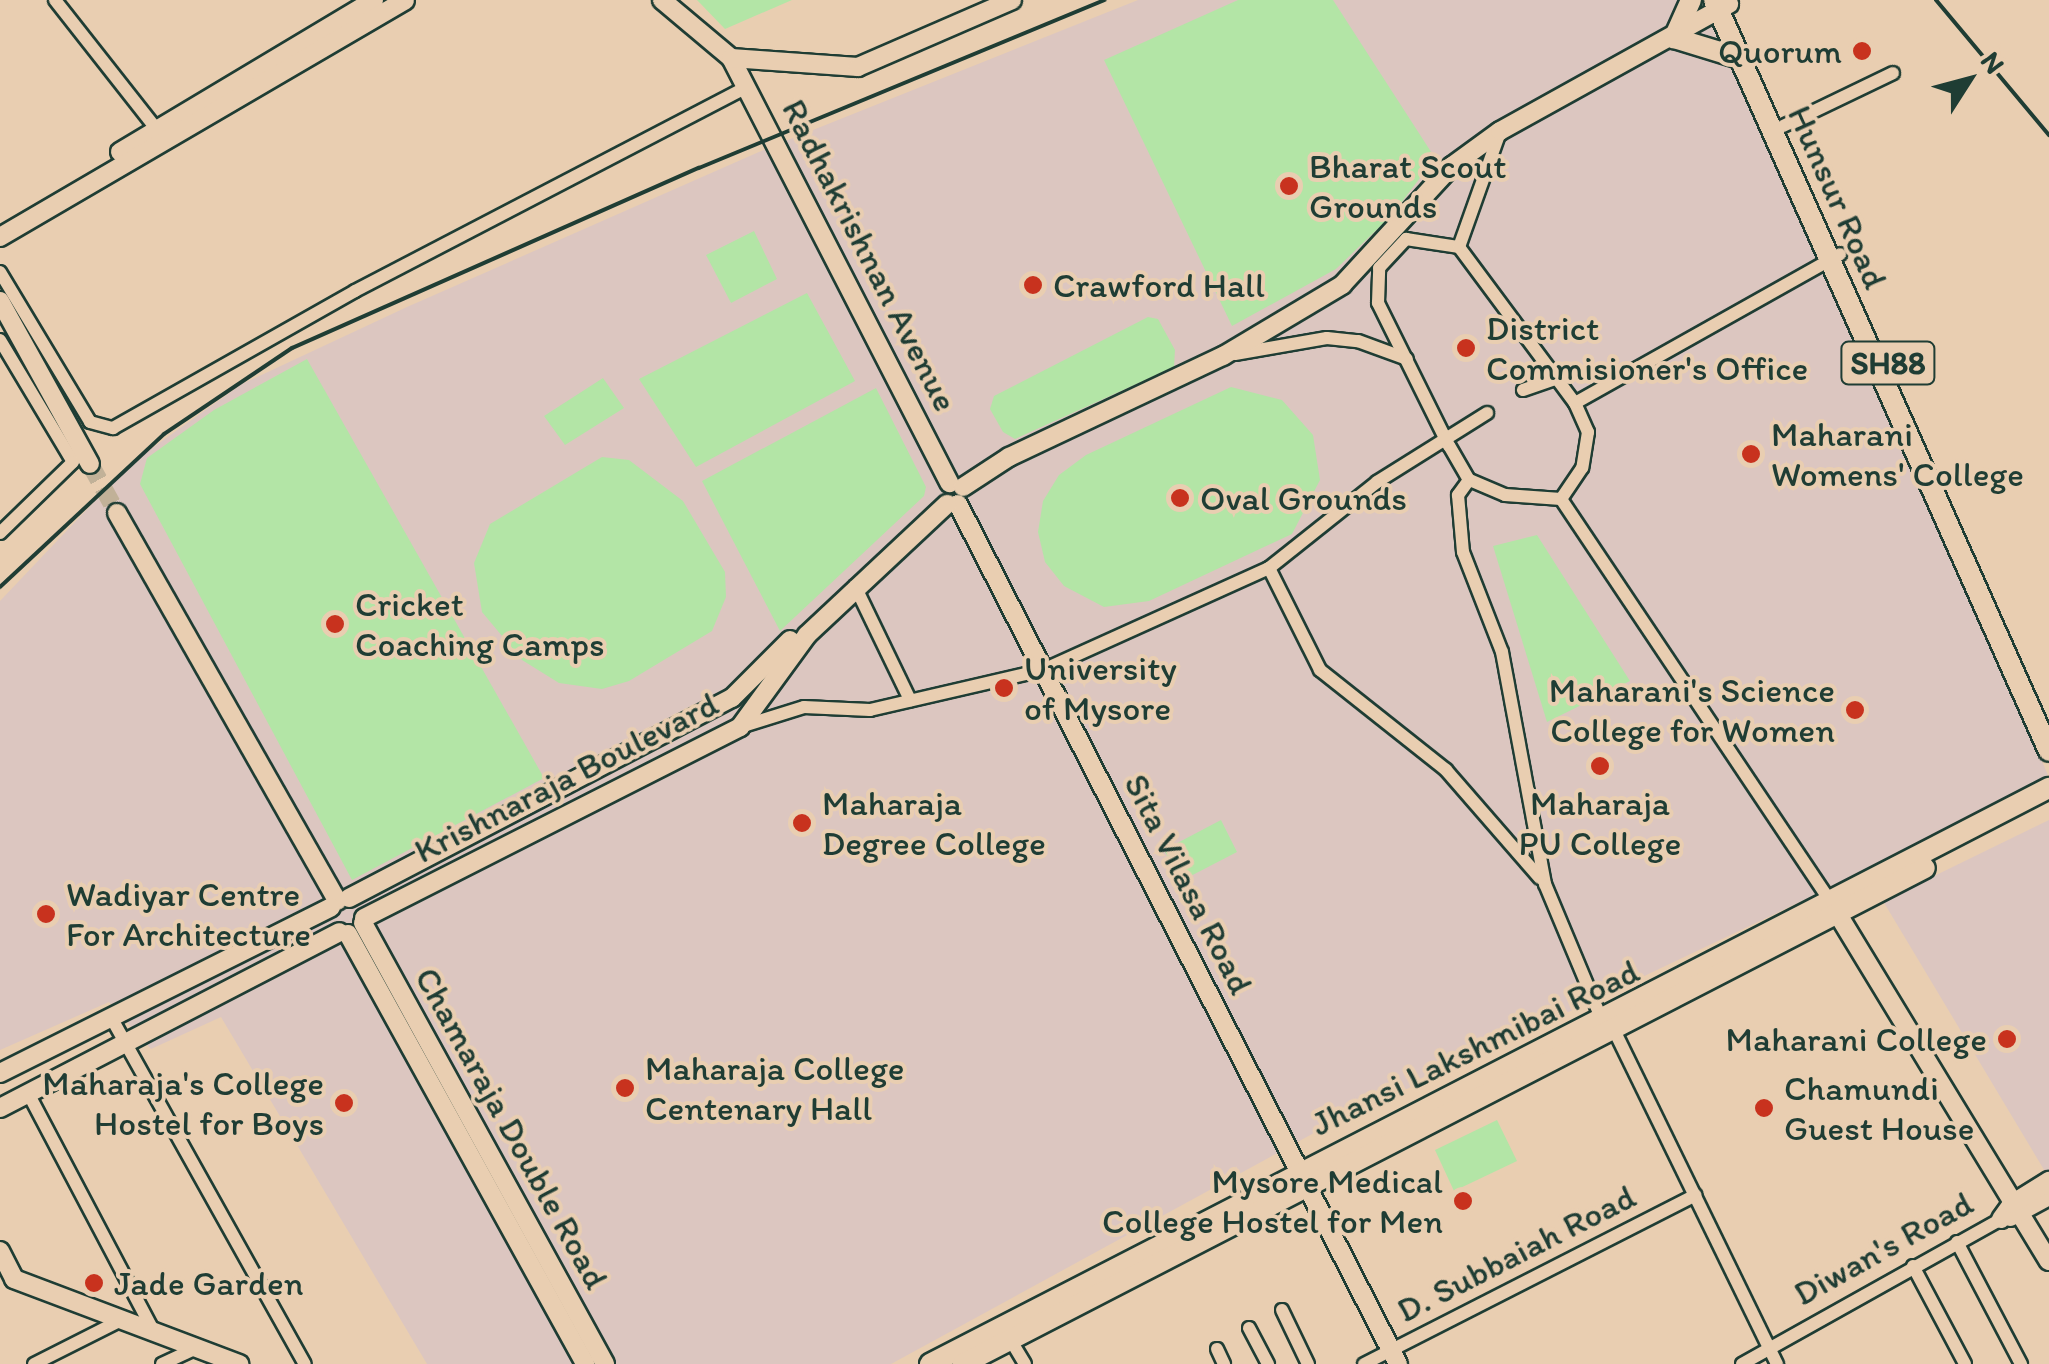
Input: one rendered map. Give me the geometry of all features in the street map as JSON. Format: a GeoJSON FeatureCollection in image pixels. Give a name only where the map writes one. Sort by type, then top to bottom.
{"type":"FeatureCollection","features":[{"type":"Feature","properties":{"kind":"main road"},"geometry":{"type":"LineString","coordinates":[[1691,0],[1674,38],[1740,58]]}},
{"type":"Feature","properties":{"kind":"main road","name":"Hunsur Road"},"geometry":{"type":"LineString","coordinates":[[1722,4],[1740,58],[1835,256],[2049,751]]}},
{"type":"Feature","properties":{"kind":"main road","name":"SH88"},"geometry":{"type":"LineString","coordinates":[[1722,4],[1782,126],[1835,256],[2049,727]]}},
{"type":"Feature","properties":{"kind":"main road","name":"Jhansi Lakshmibai Road"},"geometry":{"type":"LineString","coordinates":[[1835,908],[2049,788]]}},
{"type":"Feature","properties":{"kind":"main road","name":"Jhansi Lakshmibai Road"},"geometry":{"type":"LineString","coordinates":[[930,1364],[2049,799]]}},
{"type":"Feature","properties":{"kind":"main road","name":"Jhansi Lakshmibai Road"},"geometry":{"type":"LineString","coordinates":[[963,1364],[1303,1179]]}},
{"type":"Feature","properties":{"kind":"street"},"geometry":{"type":"LineString","coordinates":[[56,0],[161,135]]}},
{"type":"Feature","properties":{"kind":"street"},"geometry":{"type":"LineString","coordinates":[[341,29],[374,0]]}},
{"type":"Feature","properties":{"kind":"street"},"geometry":{"type":"LineString","coordinates":[[0,225],[341,29],[405,0]]}},
{"type":"Feature","properties":{"kind":"street"},"geometry":{"type":"LineString","coordinates":[[662,0],[732,58],[858,67],[1012,0]]}},
{"type":"Feature","properties":{"kind":"street"},"geometry":{"type":"LineString","coordinates":[[952,494],[1004,459],[1223,356],[1342,285],[1383,249],[1427,189],[1500,131],[1674,38],[1722,4]]}},
{"type":"Feature","properties":{"kind":"street","name":"Radhakrishnan Avenue"},"geometry":{"type":"LineString","coordinates":[[732,58],[952,494]]}},
{"type":"Feature","properties":{"kind":"street"},"geometry":{"type":"LineString","coordinates":[[1782,126],[1893,73]]}},
{"type":"Feature","properties":{"kind":"street"},"geometry":{"type":"LineString","coordinates":[[0,272],[90,422],[113,428],[385,274],[748,86]]}},
{"type":"Feature","properties":{"kind":"street"},"geometry":{"type":"LineString","coordinates":[[1459,247],[1500,131]]}},
{"type":"Feature","properties":{"kind":"street"},"geometry":{"type":"LineString","coordinates":[[0,236],[161,135]]}},
{"type":"Feature","properties":{"kind":"street"},"geometry":{"type":"LineString","coordinates":[[1383,249],[1412,238],[1459,247],[1557,378],[1588,432],[1582,468],[1561,500]]}},
{"type":"Feature","properties":{"kind":"street"},"geometry":{"type":"LineString","coordinates":[[1383,249],[1376,277],[1378,304],[1470,480],[1505,495],[1561,500]]}},
{"type":"Feature","properties":{"kind":"street"},"geometry":{"type":"LineString","coordinates":[[1575,404],[1835,256]]}},
{"type":"Feature","properties":{"kind":"street"},"geometry":{"type":"LineString","coordinates":[[0,301],[90,464]]}},
{"type":"Feature","properties":{"kind":"street"},"geometry":{"type":"LineString","coordinates":[[1223,356],[1327,338],[1358,340],[1407,359]]}},
{"type":"Feature","properties":{"kind":"street"},"geometry":{"type":"LineString","coordinates":[[0,340],[73,462],[0,533]]}},
{"type":"Feature","properties":{"kind":"street"},"geometry":{"type":"LineString","coordinates":[[1523,390],[1557,378]]}},
{"type":"Feature","properties":{"kind":"street"},"geometry":{"type":"LineString","coordinates":[[740,727],[804,707],[870,710],[1043,670],[1269,568],[1445,435],[1487,413]]}},
{"type":"Feature","properties":{"kind":"street"},"geometry":{"type":"LineString","coordinates":[[1470,480],[1458,494],[1463,552],[1502,652],[1545,884],[1608,1024],[1777,1364]]}},
{"type":"Feature","properties":{"kind":"street","name":"Krishnaraja Boulevard"},"geometry":{"type":"LineString","coordinates":[[0,1108],[740,727],[807,635],[952,494]]}},
{"type":"Feature","properties":{"kind":"street","name":"Krishnaraja Boulevard"},"geometry":{"type":"LineString","coordinates":[[0,1074],[732,698],[952,494]]}},
{"type":"Feature","properties":{"kind":"street","name":"Sita Vilasa Road"},"geometry":{"type":"LineString","coordinates":[[952,494],[1395,1358]]}},
{"type":"Feature","properties":{"kind":"street"},"geometry":{"type":"LineString","coordinates":[[1561,500],[1835,908],[2011,1213],[2049,1261]]}},
{"type":"Feature","properties":{"kind":"street"},"geometry":{"type":"LineString","coordinates":[[117,513],[353,927]]}},
{"type":"Feature","properties":{"kind":"street"},"geometry":{"type":"LineString","coordinates":[[1269,568],[1320,670],[1446,770],[1545,884]]}},
{"type":"Feature","properties":{"kind":"street"},"geometry":{"type":"LineString","coordinates":[[855,586],[910,700]]}},
{"type":"Feature","properties":{"kind":"street"},"geometry":{"type":"LineString","coordinates":[[339,902],[330,924],[353,927]]}},
{"type":"Feature","properties":{"kind":"street","name":"Chamaraja Double Road"},"geometry":{"type":"LineString","coordinates":[[353,927],[585,1364]]}},
{"type":"Feature","properties":{"kind":"street","name":"Chamaraja Double Road"},"geometry":{"type":"LineString","coordinates":[[353,927],[605,1364]]}},
{"type":"Feature","properties":{"kind":"street"},"geometry":{"type":"LineString","coordinates":[[112,1019],[305,1364]]}},
{"type":"Feature","properties":{"kind":"street"},"geometry":{"type":"LineString","coordinates":[[28,1092],[156,1335]]}},
{"type":"Feature","properties":{"kind":"street","name":"Diwan's Road"},"geometry":{"type":"LineString","coordinates":[[1742,1364],[2011,1213],[2049,1181]]}},
{"type":"Feature","properties":{"kind":"street","name":"D. Subbaiah Road"},"geometry":{"type":"LineString","coordinates":[[1364,1364],[1395,1358],[1695,1195]]}},
{"type":"Feature","properties":{"kind":"street"},"geometry":{"type":"LineString","coordinates":[[2011,1213],[2049,1196]]}},
{"type":"Feature","properties":{"kind":"street"},"geometry":{"type":"LineString","coordinates":[[1958,1242],[2021,1364]]}},
{"type":"Feature","properties":{"kind":"street"},"geometry":{"type":"LineString","coordinates":[[0,1251],[7,1283],[239,1364]]}},
{"type":"Feature","properties":{"kind":"street"},"geometry":{"type":"LineString","coordinates":[[1913,1266],[1964,1364]]}},
{"type":"Feature","properties":{"kind":"street"},"geometry":{"type":"LineString","coordinates":[[1282,1310],[1308,1364]]}},
{"type":"Feature","properties":{"kind":"street"},"geometry":{"type":"LineString","coordinates":[[34,1364],[117,1322]]}},
{"type":"Feature","properties":{"kind":"street"},"geometry":{"type":"LineString","coordinates":[[1249,1328],[1268,1364]]}},
{"type":"Feature","properties":{"kind":"street"},"geometry":{"type":"LineString","coordinates":[[1010,1339],[1025,1364]]}},
{"type":"Feature","properties":{"kind":"street"},"geometry":{"type":"LineString","coordinates":[[162,1364],[194,1348]]}},
{"type":"Feature","properties":{"kind":"street"},"geometry":{"type":"LineString","coordinates":[[1217,1349],[1224,1364]]}},
{"type":"Feature","properties":{"kind":"shaded area","name":"University of Mysore"},"geometry":{"type":"Polygon","coordinates":[[[1138,0],[1701,0],[1716,32],[1722,29],[2048,775],[1825,890],[1314,1133],[891,1364],[427,1364],[221,1017],[151,1049],[109,1002],[0,1050],[0,601],[131,463],[242,384],[407,307],[768,148],[1138,0]]]}},
{"type":"Feature","properties":{"kind":"shaded area","name":"Maharani College"},"geometry":{"type":"Polygon","coordinates":[[[2049,820],[2049,1178],[1883,901],[2049,820]]]}},
{"type":"Feature","properties":{"kind":"green space"},"geometry":{"type":"Polygon","coordinates":[[[697,0],[792,0],[725,29],[697,0]]]}},
{"type":"Feature","properties":{"kind":"green space","name":"Bharat Scout Grounds"},"geometry":{"type":"Polygon","coordinates":[[[1238,0],[1333,0],[1435,158],[1392,215],[1336,269],[1232,326],[1104,60],[1238,0]]]}},
{"type":"Feature","properties":{"kind":"green space"},"geometry":{"type":"Polygon","coordinates":[[[754,231],[777,279],[731,303],[706,255],[754,231]]]}},
{"type":"Feature","properties":{"kind":"green space"},"geometry":{"type":"Polygon","coordinates":[[[807,293],[855,381],[696,467],[639,379],[807,293]]]}},
{"type":"Feature","properties":{"kind":"green space"},"geometry":{"type":"Polygon","coordinates":[[[1148,317],[1158,319],[1175,350],[1174,367],[1015,439],[1003,432],[990,409],[994,396],[1148,317]]]}},
{"type":"Feature","properties":{"kind":"green space","name":"Cricket Coaching Camps"},"geometry":{"type":"Polygon","coordinates":[[[307,359],[544,778],[352,880],[140,484],[147,458],[214,410],[307,359]]]}},
{"type":"Feature","properties":{"kind":"green space"},"geometry":{"type":"Polygon","coordinates":[[[603,378],[624,408],[565,445],[544,416],[603,378]]]}},
{"type":"Feature","properties":{"kind":"green space","name":"Oval Grounds"},"geometry":{"type":"Polygon","coordinates":[[[1231,387],[1282,400],[1313,435],[1320,480],[1292,534],[1149,601],[1104,607],[1064,586],[1045,562],[1038,532],[1043,501],[1059,475],[1086,455],[1231,387]]]}},
{"type":"Feature","properties":{"kind":"green space"},"geometry":{"type":"Polygon","coordinates":[[[876,388],[926,487],[924,496],[780,631],[702,481],[876,388]]]}},
{"type":"Feature","properties":{"kind":"green space"},"geometry":{"type":"Polygon","coordinates":[[[602,457],[629,460],[683,501],[725,572],[726,597],[712,631],[629,681],[602,689],[559,683],[522,660],[482,612],[474,563],[490,524],[602,457]]]}},
{"type":"Feature","properties":{"kind":"green space"},"geometry":{"type":"Polygon","coordinates":[[[1537,535],[1630,681],[1547,722],[1493,546],[1537,535]]]}},
{"type":"Feature","properties":{"kind":"green space"},"geometry":{"type":"Polygon","coordinates":[[[1221,820],[1237,852],[1181,881],[1164,850],[1221,820]]]}},
{"type":"Feature","properties":{"kind":"green space"},"geometry":{"type":"Polygon","coordinates":[[[1497,1120],[1517,1161],[1454,1191],[1435,1150],[1497,1120]]]}},
{"type":"Feature","properties":{"kind":"tunnel"},"geometry":{"type":"LineString","coordinates":[[90,464],[117,513]]}},
{"type":"Feature","properties":{"kind":"railway"},"geometry":{"type":"LineString","coordinates":[[0,587],[164,434],[292,348],[699,168],[1105,0]]}},
{"type":"Feature","properties":{"kind":"railway"},"geometry":{"type":"LineString","coordinates":[[1936,0],[2049,135]]}},
{"type":"Feature","properties":{"kind":"place","name":"Quorum"},"geometry":{"type":"Point","coordinates":[1862,51]}},
{"type":"Feature","properties":{"kind":"place","name":"Bharat Scout Grounds"},"geometry":{"type":"Point","coordinates":[1289,186]}},
{"type":"Feature","properties":{"kind":"place","name":"Crawford Hall"},"geometry":{"type":"Point","coordinates":[1033,285]}},
{"type":"Feature","properties":{"kind":"place","name":"District Commisioner's Office"},"geometry":{"type":"Point","coordinates":[1466,348]}},
{"type":"Feature","properties":{"kind":"place","name":"Maharani Womens' College"},"geometry":{"type":"Point","coordinates":[1751,454]}},
{"type":"Feature","properties":{"kind":"place","name":"Oval Grounds"},"geometry":{"type":"Point","coordinates":[1180,498]}},
{"type":"Feature","properties":{"kind":"place","name":"Cricket Coaching Camps"},"geometry":{"type":"Point","coordinates":[335,624]}},
{"type":"Feature","properties":{"kind":"place","name":"University of Mysore"},"geometry":{"type":"Point","coordinates":[1004,688]}},
{"type":"Feature","properties":{"kind":"place","name":"Maharani's Science College for Women"},"geometry":{"type":"Point","coordinates":[1855,710]}},
{"type":"Feature","properties":{"kind":"place","name":"Maharaja PU College"},"geometry":{"type":"Point","coordinates":[1600,766]}},
{"type":"Feature","properties":{"kind":"place","name":"Maharaja Degree College"},"geometry":{"type":"Point","coordinates":[802,823]}},
{"type":"Feature","properties":{"kind":"place","name":"Wadiyar Centre For Architecture"},"geometry":{"type":"Point","coordinates":[46,914]}},
{"type":"Feature","properties":{"kind":"place","name":"Maharani College"},"geometry":{"type":"Point","coordinates":[2007,1039]}},
{"type":"Feature","properties":{"kind":"place","name":"Maharaja College Centenary Hall"},"geometry":{"type":"Point","coordinates":[625,1088]}},
{"type":"Feature","properties":{"kind":"place","name":"Maharaja's College Hostel for Boys"},"geometry":{"type":"Point","coordinates":[344,1103]}},
{"type":"Feature","properties":{"kind":"place","name":"Chamundi Guest House"},"geometry":{"type":"Point","coordinates":[1764,1108]}},
{"type":"Feature","properties":{"kind":"place","name":"Mysore Medical College Hostel for Men"},"geometry":{"type":"Point","coordinates":[1463,1201]}},
{"type":"Feature","properties":{"kind":"place","name":"Jade Garden"},"geometry":{"type":"Point","coordinates":[94,1283]}}]}
